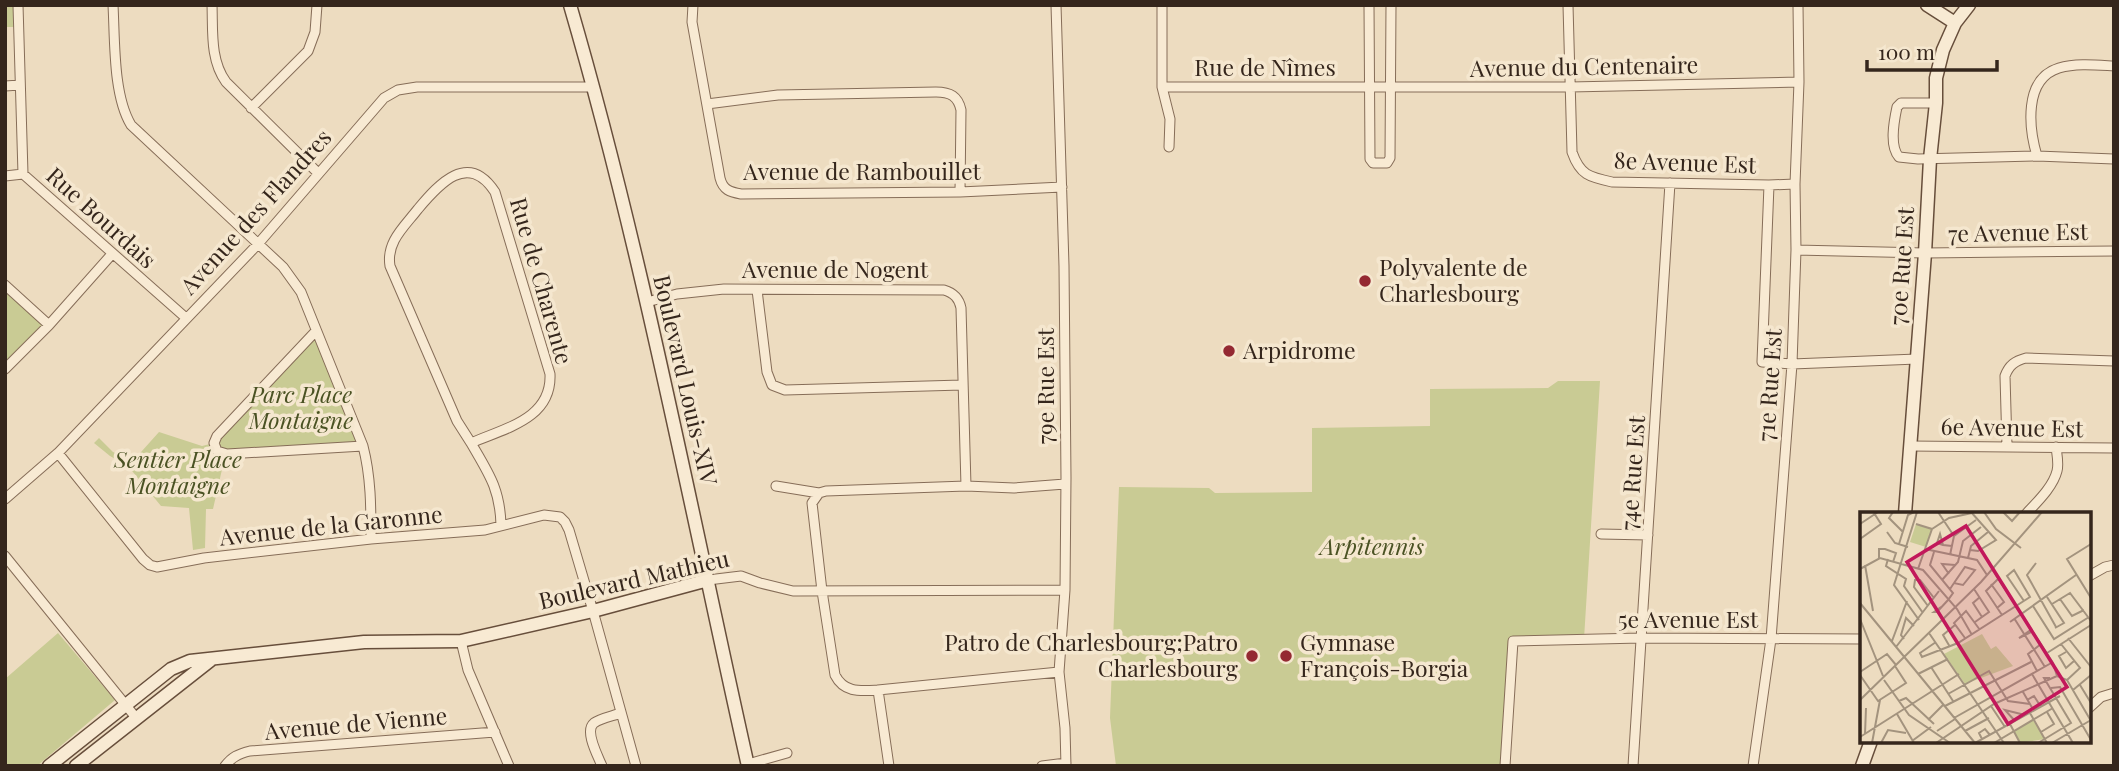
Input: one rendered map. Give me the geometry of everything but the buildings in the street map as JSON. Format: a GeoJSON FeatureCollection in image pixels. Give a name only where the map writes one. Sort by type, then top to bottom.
{"type":"FeatureCollection","features":[{"type":"Feature","properties":{"kind":"street","name":"Rue Bourdais"},"geometry":{"type":"LineString","coordinates":[[18,5],[23,174],[186,318]]}},
{"type":"Feature","properties":{"kind":"street"},"geometry":{"type":"LineString","coordinates":[[113,5],[119,93],[125,115],[131,125],[283,267],[301,292],[363,446],[370,490],[371,539]]}},
{"type":"Feature","properties":{"kind":"street"},"geometry":{"type":"LineString","coordinates":[[212,5],[214,52],[219,73],[318,173]]}},
{"type":"Feature","properties":{"kind":"street"},"geometry":{"type":"LineString","coordinates":[[251,108],[308,51],[315,32],[317,5]]}},
{"type":"Feature","properties":{"kind":"street","name":"Avenue de Rambouillet"},"geometry":{"type":"LineString","coordinates":[[694,5],[692,22],[720,178],[726,189],[732,192],[960,192],[1062,187]]}},
{"type":"Feature","properties":{"kind":"street","name":"79e Rue Est"},"geometry":{"type":"LineString","coordinates":[[1056,5],[1062,187],[1065,484],[1065,590],[1059,672],[1066,764]]}},
{"type":"Feature","properties":{"kind":"street","name":"Rue de Nîmes"},"geometry":{"type":"LineString","coordinates":[[1162,5],[1162,87],[1170,119],[1169,147]]}},
{"type":"Feature","properties":{"kind":"street"},"geometry":{"type":"LineString","coordinates":[[1369,5],[1370,159],[1379,164],[1387,163],[1390,158],[1391,5]]}},
{"type":"Feature","properties":{"kind":"street"},"geometry":{"type":"LineString","coordinates":[[1567,5],[1570,87]]}},
{"type":"Feature","properties":{"kind":"street","name":"71e Rue Est"},"geometry":{"type":"LineString","coordinates":[[1753,766],[1771,639],[1792,364],[1795,184],[1800,82],[1798,5]]}},
{"type":"Feature","properties":{"kind":"street"},"geometry":{"type":"LineString","coordinates":[[1927,5],[1955,23]]}},
{"type":"Feature","properties":{"kind":"street","name":"70e Rue Est"},"geometry":{"type":"LineString","coordinates":[[1905,512],[1936,78],[1943,50],[1955,23],[1969,5]]}},
{"type":"Feature","properties":{"kind":"street","name":"Boulevard Louis-XIV"},"geometry":{"type":"LineString","coordinates":[[574,6],[647,302],[748,765]]}},
{"type":"Feature","properties":{"kind":"street"},"geometry":{"type":"LineString","coordinates":[[2037,156],[2032,137],[2032,106],[2034,95],[2045,76],[2056,69],[2074,65],[2114,66]]}},
{"type":"Feature","properties":{"kind":"street","name":"Avenue du Centenaire"},"geometry":{"type":"LineString","coordinates":[[1369,88],[1800,82]]}},
{"type":"Feature","properties":{"kind":"street"},"geometry":{"type":"LineString","coordinates":[[5,86],[20,85]]}},
{"type":"Feature","properties":{"kind":"street","name":"Avenue des Flandres"},"geometry":{"type":"LineString","coordinates":[[5,499],[58,453],[258,244],[384,97],[398,90],[429,86],[593,88]]}},
{"type":"Feature","properties":{"kind":"street","name":"Rue de Nîmes"},"geometry":{"type":"LineString","coordinates":[[1162,87],[1369,88]]}},
{"type":"Feature","properties":{"kind":"street","name":"8e Avenue Est"},"geometry":{"type":"LineString","coordinates":[[1570,87],[1572,152],[1577,166],[1591,178],[1612,182],[1795,184]]}},
{"type":"Feature","properties":{"kind":"street"},"geometry":{"type":"LineString","coordinates":[[707,104],[778,95],[949,93],[959,102],[961,110],[960,192]]}},
{"type":"Feature","properties":{"kind":"street"},"geometry":{"type":"LineString","coordinates":[[1936,103],[1901,103],[1896,111],[1895,152],[1899,157],[1930,159],[2037,156],[2114,159]]}},
{"type":"Feature","properties":{"kind":"street","name":"Rue de Charente"},"geometry":{"type":"LineString","coordinates":[[471,443],[527,418],[542,405],[550,388],[550,374],[495,192],[484,178],[469,173],[454,175],[435,188],[396,237],[390,247],[389,257],[390,266],[457,421],[496,489],[501,525]]}},
{"type":"Feature","properties":{"kind":"street"},"geometry":{"type":"LineString","coordinates":[[5,176],[23,174]]}},
{"type":"Feature","properties":{"kind":"street","name":"74e Rue Est"},"geometry":{"type":"LineString","coordinates":[[1633,766],[1670,183]]}},
{"type":"Feature","properties":{"kind":"street","name":"71e Rue Est"},"geometry":{"type":"LineString","coordinates":[[1769,185],[1762,362],[1792,364]]}},
{"type":"Feature","properties":{"kind":"street","name":"7e Avenue Est"},"geometry":{"type":"LineString","coordinates":[[1796,250],[1925,253],[2114,251]]}},
{"type":"Feature","properties":{"kind":"street"},"geometry":{"type":"LineString","coordinates":[[5,369],[112,254]]}},
{"type":"Feature","properties":{"kind":"street"},"geometry":{"type":"LineString","coordinates":[[5,285],[49,324]]}},
{"type":"Feature","properties":{"kind":"street","name":"Avenue de Nogent"},"geometry":{"type":"LineString","coordinates":[[647,302],[677,294],[724,289],[951,292],[957,296],[961,308],[966,486]]}},
{"type":"Feature","properties":{"kind":"street"},"geometry":{"type":"LineString","coordinates":[[757,290],[767,372],[772,385],[777,388],[785,390],[962,385]]}},
{"type":"Feature","properties":{"kind":"street"},"geometry":{"type":"LineString","coordinates":[[315,332],[217,436],[214,443],[217,451],[227,454],[363,446]]}},
{"type":"Feature","properties":{"kind":"street"},"geometry":{"type":"LineString","coordinates":[[1792,364],[1917,359]]}},
{"type":"Feature","properties":{"kind":"street"},"geometry":{"type":"LineString","coordinates":[[2007,446],[2006,376],[2008,369],[2017,360],[2114,361]]}},
{"type":"Feature","properties":{"kind":"street","name":"6e Avenue Est"},"geometry":{"type":"LineString","coordinates":[[1910,446],[2114,448]]}},
{"type":"Feature","properties":{"kind":"street"},"geometry":{"type":"LineString","coordinates":[[2028,512],[2054,479],[2058,469],[2056,447]]}},
{"type":"Feature","properties":{"kind":"street","name":"Avenue de la Garonne"},"geometry":{"type":"LineString","coordinates":[[58,453],[150,565],[157,567],[204,558],[371,539],[485,530],[544,515],[559,517],[565,522],[593,611]]}},
{"type":"Feature","properties":{"kind":"street"},"geometry":{"type":"LineString","coordinates":[[776,486],[819,493],[966,486],[1014,488],[1065,484]]}},
{"type":"Feature","properties":{"kind":"street"},"geometry":{"type":"LineString","coordinates":[[819,493],[812,503],[811,511],[835,675],[844,687],[858,691],[878,690],[1059,672]]}},
{"type":"Feature","properties":{"kind":"street"},"geometry":{"type":"LineString","coordinates":[[1601,534],[1648,536]]}},
{"type":"Feature","properties":{"kind":"street"},"geometry":{"type":"LineString","coordinates":[[5,556],[137,719]]}},
{"type":"Feature","properties":{"kind":"street"},"geometry":{"type":"LineString","coordinates":[[2091,575],[2114,565]]}},
{"type":"Feature","properties":{"kind":"street","name":"Boulevard Mathieu"},"geometry":{"type":"LineString","coordinates":[[48,766],[170,669],[190,661],[364,642],[461,641],[593,611],[708,580],[741,576],[793,591],[1065,590]]}},
{"type":"Feature","properties":{"kind":"street"},"geometry":{"type":"LineString","coordinates":[[593,611],[636,766]]}},
{"type":"Feature","properties":{"kind":"street","name":"5e Avenue Est"},"geometry":{"type":"LineString","coordinates":[[1505,766],[1513,641],[1641,638],[1860,639]]}},
{"type":"Feature","properties":{"kind":"street"},"geometry":{"type":"LineString","coordinates":[[461,641],[468,670],[509,766]]}},
{"type":"Feature","properties":{"kind":"street"},"geometry":{"type":"LineString","coordinates":[[76,766],[212,659]]}},
{"type":"Feature","properties":{"kind":"street"},"geometry":{"type":"LineString","coordinates":[[878,690],[888,766]]}},
{"type":"Feature","properties":{"kind":"street"},"geometry":{"type":"LineString","coordinates":[[2091,706],[2101,697],[2114,694]]}},
{"type":"Feature","properties":{"kind":"street"},"geometry":{"type":"LineString","coordinates":[[602,766],[590,735],[590,728],[594,723],[621,713]]}},
{"type":"Feature","properties":{"kind":"street","name":"Avenue de Vienne"},"geometry":{"type":"LineString","coordinates":[[225,766],[231,758],[250,751],[495,732]]}},
{"type":"Feature","properties":{"kind":"street"},"geometry":{"type":"LineString","coordinates":[[1862,766],[1870,743]]}},
{"type":"Feature","properties":{"kind":"street"},"geometry":{"type":"LineString","coordinates":[[748,765],[787,753]]}},
{"type":"Feature","properties":{"kind":"street"},"geometry":{"type":"LineString","coordinates":[[1042,766],[1066,764]]}},
{"type":"Feature","properties":{"kind":"green space"},"geometry":{"type":"Polygon","coordinates":[[[5,5],[18,5],[20,27],[5,27],[5,5]]]}},
{"type":"Feature","properties":{"kind":"green space"},"geometry":{"type":"Polygon","coordinates":[[[5,285],[49,325],[5,369],[5,285]]]}},
{"type":"Feature","properties":{"kind":"green space","name":"Parc Place Montaigne"},"geometry":{"type":"Polygon","coordinates":[[[315,332],[363,446],[227,454],[213,509],[206,509],[205,548],[193,550],[189,508],[161,506],[128,466],[94,443],[99,438],[113,452],[133,461],[159,432],[202,446],[214,443],[315,332]]]}},
{"type":"Feature","properties":{"kind":"green space","name":"Arpitennis"},"geometry":{"type":"Polygon","coordinates":[[[1558,381],[1600,381],[1584,639],[1513,641],[1505,766],[1116,766],[1110,718],[1119,487],[1209,488],[1215,493],[1312,492],[1312,428],[1430,426],[1430,389],[1548,388],[1558,381]]]}},
{"type":"Feature","properties":{"kind":"green space"},"geometry":{"type":"Polygon","coordinates":[[[58,633],[115,700],[37,766],[5,766],[5,679],[58,633]]]}},
{"type":"Feature","properties":{"kind":"place","name":"Polyvalente de Charlesbourg"},"geometry":{"type":"Point","coordinates":[1365,281]}},
{"type":"Feature","properties":{"kind":"place","name":"Arpidrome"},"geometry":{"type":"Point","coordinates":[1229,351]}},
{"type":"Feature","properties":{"kind":"place","name":"Patro de Charlesbourg;Patro Charlesbourg"},"geometry":{"type":"Point","coordinates":[1252,656]}},
{"type":"Feature","properties":{"kind":"place","name":"Gymnase François-Borgia"},"geometry":{"type":"Point","coordinates":[1286,656]}},
{"type":"Feature","properties":{"kind":"park label","name":"Sentier Place Montaigne"},"geometry":{"type":"Point","coordinates":[178,473]}}]}
